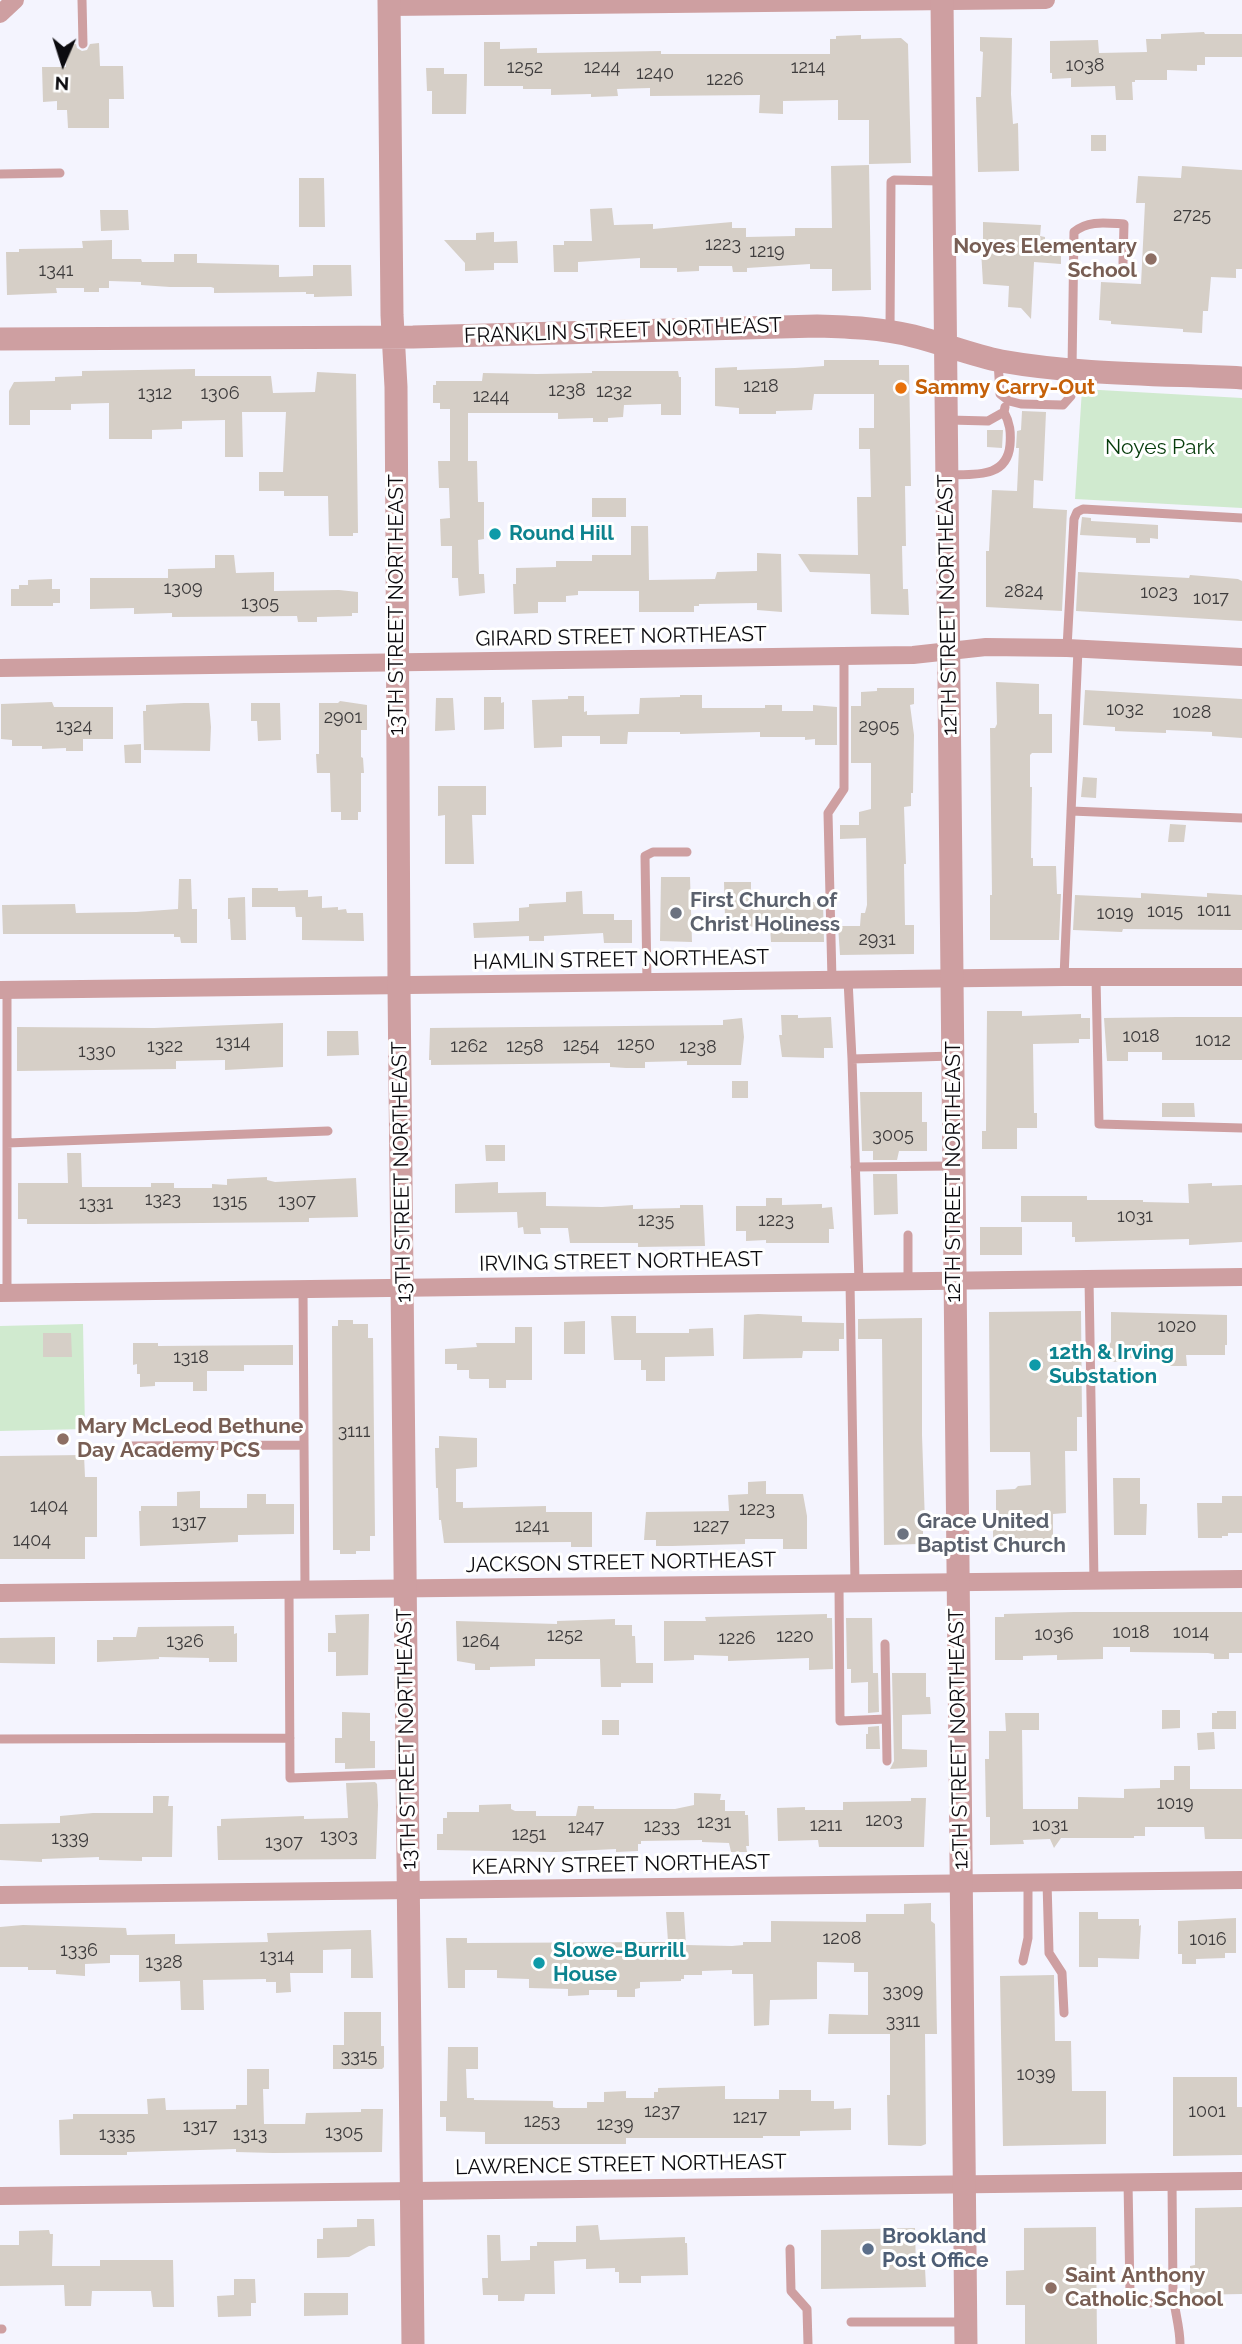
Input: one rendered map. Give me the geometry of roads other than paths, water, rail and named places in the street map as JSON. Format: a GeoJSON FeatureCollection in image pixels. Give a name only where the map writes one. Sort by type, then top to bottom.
{"type":"FeatureCollection","features":[{"type":"Feature","properties":{"kind":"street"},"geometry":{"type":"LineString","coordinates":[[0,14],[15,0]]}},
{"type":"Feature","properties":{"kind":"street"},"geometry":{"type":"LineString","coordinates":[[389,4],[1046,0]]}},
{"type":"Feature","properties":{"kind":"street","name":"12TH STREET NORTHEAST"},"geometry":{"type":"LineString","coordinates":[[942,1],[965,2333]]}},
{"type":"Feature","properties":{"kind":"street","name":"13TH STREET NORTHEAST"},"geometry":{"type":"LineString","coordinates":[[389,4],[396,387],[399,985],[413,2344]]}},
{"type":"Feature","properties":{"kind":"street","name":"FRANKLIN STREET NORTHEAST"},"geometry":{"type":"LineString","coordinates":[[0,339],[393,336],[860,327],[890,331],[998,360],[1072,369],[1242,378]]}},
{"type":"Feature","properties":{"kind":"street","name":"GIRARD STREET NORTHEAST"},"geometry":{"type":"LineString","coordinates":[[0,668],[913,655],[986,647],[1072,648],[1242,657]]}},
{"type":"Feature","properties":{"kind":"street","name":"HAMLIN STREET NORTHEAST"},"geometry":{"type":"LineString","coordinates":[[4,990],[1096,976],[1242,977]]}},
{"type":"Feature","properties":{"kind":"street","name":"IRVING STREET NORTHEAST"},"geometry":{"type":"LineString","coordinates":[[4,1293],[1242,1277]]}},
{"type":"Feature","properties":{"kind":"street","name":"JACKSON STREET NORTHEAST"},"geometry":{"type":"LineString","coordinates":[[0,1593],[1242,1579]]}},
{"type":"Feature","properties":{"kind":"street","name":"KEARNY STREET NORTHEAST"},"geometry":{"type":"LineString","coordinates":[[0,1895],[1242,1880]]}},
{"type":"Feature","properties":{"kind":"street","name":"LAWRENCE STREET NORTHEAST"},"geometry":{"type":"LineString","coordinates":[[0,2196],[1242,2180]]}},
{"type":"Feature","properties":{"kind":"lane"},"geometry":{"type":"LineString","coordinates":[[82,0],[83,44]]}},
{"type":"Feature","properties":{"kind":"lane"},"geometry":{"type":"LineString","coordinates":[[0,174],[60,173]]}},
{"type":"Feature","properties":{"kind":"lane"},"geometry":{"type":"LineString","coordinates":[[890,331],[891,182],[943,181]]}},
{"type":"Feature","properties":{"kind":"lane"},"geometry":{"type":"LineString","coordinates":[[998,360],[1000,394],[1009,401],[1021,404],[1063,405],[1071,396],[1074,232],[1081,226],[1095,223],[1124,224],[1123,263]]}},
{"type":"Feature","properties":{"kind":"lane"},"geometry":{"type":"LineString","coordinates":[[947,475],[990,472],[1002,466],[1009,455],[1011,437],[1010,424],[1004,412],[1005,398]]}},
{"type":"Feature","properties":{"kind":"lane"},"geometry":{"type":"LineString","coordinates":[[946,420],[988,421],[1004,412]]}},
{"type":"Feature","properties":{"kind":"lane"},"geometry":{"type":"LineString","coordinates":[[1064,977],[1071,811],[1074,520],[1077,512],[1083,509],[1242,518]]}},
{"type":"Feature","properties":{"kind":"lane"},"geometry":{"type":"LineString","coordinates":[[844,656],[844,789],[828,813],[840,980],[852,1059],[855,1167],[855,1282],[847,1584],[840,1721],[886,1719]]}},
{"type":"Feature","properties":{"kind":"lane"},"geometry":{"type":"LineString","coordinates":[[1071,811],[1242,818]]}},
{"type":"Feature","properties":{"kind":"lane"},"geometry":{"type":"LineString","coordinates":[[647,982],[645,856],[653,852],[687,852]]}},
{"type":"Feature","properties":{"kind":"lane"},"geometry":{"type":"LineString","coordinates":[[1096,976],[1099,1124],[1242,1128]]}},
{"type":"Feature","properties":{"kind":"lane"},"geometry":{"type":"LineString","coordinates":[[4,990],[7,1143],[4,1293]]}},
{"type":"Feature","properties":{"kind":"lane"},"geometry":{"type":"LineString","coordinates":[[852,1059],[954,1056]]}},
{"type":"Feature","properties":{"kind":"lane"},"geometry":{"type":"LineString","coordinates":[[7,1143],[328,1131]]}},
{"type":"Feature","properties":{"kind":"lane"},"geometry":{"type":"LineString","coordinates":[[855,1167],[954,1166]]}},
{"type":"Feature","properties":{"kind":"lane"},"geometry":{"type":"LineString","coordinates":[[908,1235],[908,1282]]}},
{"type":"Feature","properties":{"kind":"lane"},"geometry":{"type":"LineString","coordinates":[[1089,1279],[1094,1581]]}},
{"type":"Feature","properties":{"kind":"lane"},"geometry":{"type":"LineString","coordinates":[[303,1289],[304,1445],[290,1778],[408,1774]]}},
{"type":"Feature","properties":{"kind":"lane"},"geometry":{"type":"LineString","coordinates":[[130,1446],[304,1445]]}},
{"type":"Feature","properties":{"kind":"lane"},"geometry":{"type":"LineString","coordinates":[[885,1644],[887,1762]]}},
{"type":"Feature","properties":{"kind":"lane"},"geometry":{"type":"LineString","coordinates":[[0,1739],[290,1738]]}},
{"type":"Feature","properties":{"kind":"lane"},"geometry":{"type":"LineString","coordinates":[[1047,1882],[1049,1953],[1062,1973],[1065,2013]]}},
{"type":"Feature","properties":{"kind":"lane"},"geometry":{"type":"LineString","coordinates":[[1023,1961],[1028,1938],[1028,1883]]}},
{"type":"Feature","properties":{"kind":"lane"},"geometry":{"type":"LineString","coordinates":[[1128,2182],[1130,2294],[1150,2303]]}},
{"type":"Feature","properties":{"kind":"lane"},"geometry":{"type":"LineString","coordinates":[[1172,2182],[1174,2305],[1180,2325],[1180,2344]]}},
{"type":"Feature","properties":{"kind":"lane"},"geometry":{"type":"LineString","coordinates":[[790,2249],[791,2291],[807,2309],[808,2344]]}},
{"type":"Feature","properties":{"kind":"lane"},"geometry":{"type":"LineString","coordinates":[[851,2322],[965,2333]]}},
{"type":"Feature","properties":{"kind":"place","name":"Noyes Elementary School"},"geometry":{"type":"Point","coordinates":[1151,259]}},
{"type":"Feature","properties":{"kind":"place","name":"Sammy Carry-Out"},"geometry":{"type":"Point","coordinates":[901,388]}},
{"type":"Feature","properties":{"kind":"place","name":"Round Hill"},"geometry":{"type":"Point","coordinates":[495,534]}},
{"type":"Feature","properties":{"kind":"place","name":"First Church of Christ Holiness"},"geometry":{"type":"Point","coordinates":[676,913]}},
{"type":"Feature","properties":{"kind":"place","name":"12th & Irving Substation"},"geometry":{"type":"Point","coordinates":[1035,1365]}},
{"type":"Feature","properties":{"kind":"place","name":"Mary McLeod Bethune Day Academy PCS"},"geometry":{"type":"Point","coordinates":[63,1439]}},
{"type":"Feature","properties":{"kind":"place","name":"Grace United Baptist Church"},"geometry":{"type":"Point","coordinates":[903,1534]}},
{"type":"Feature","properties":{"kind":"place","name":"Slowe-Burrill House"},"geometry":{"type":"Point","coordinates":[539,1963]}},
{"type":"Feature","properties":{"kind":"place","name":"Brookland Post Office"},"geometry":{"type":"Point","coordinates":[868,2249]}},
{"type":"Feature","properties":{"kind":"place","name":"Saint Anthony Catholic School"},"geometry":{"type":"Point","coordinates":[1051,2288]}},
{"type":"Feature","properties":{"kind":"park label","name":"Noyes Park"},"geometry":{"type":"Point","coordinates":[1160,448]}}]}
